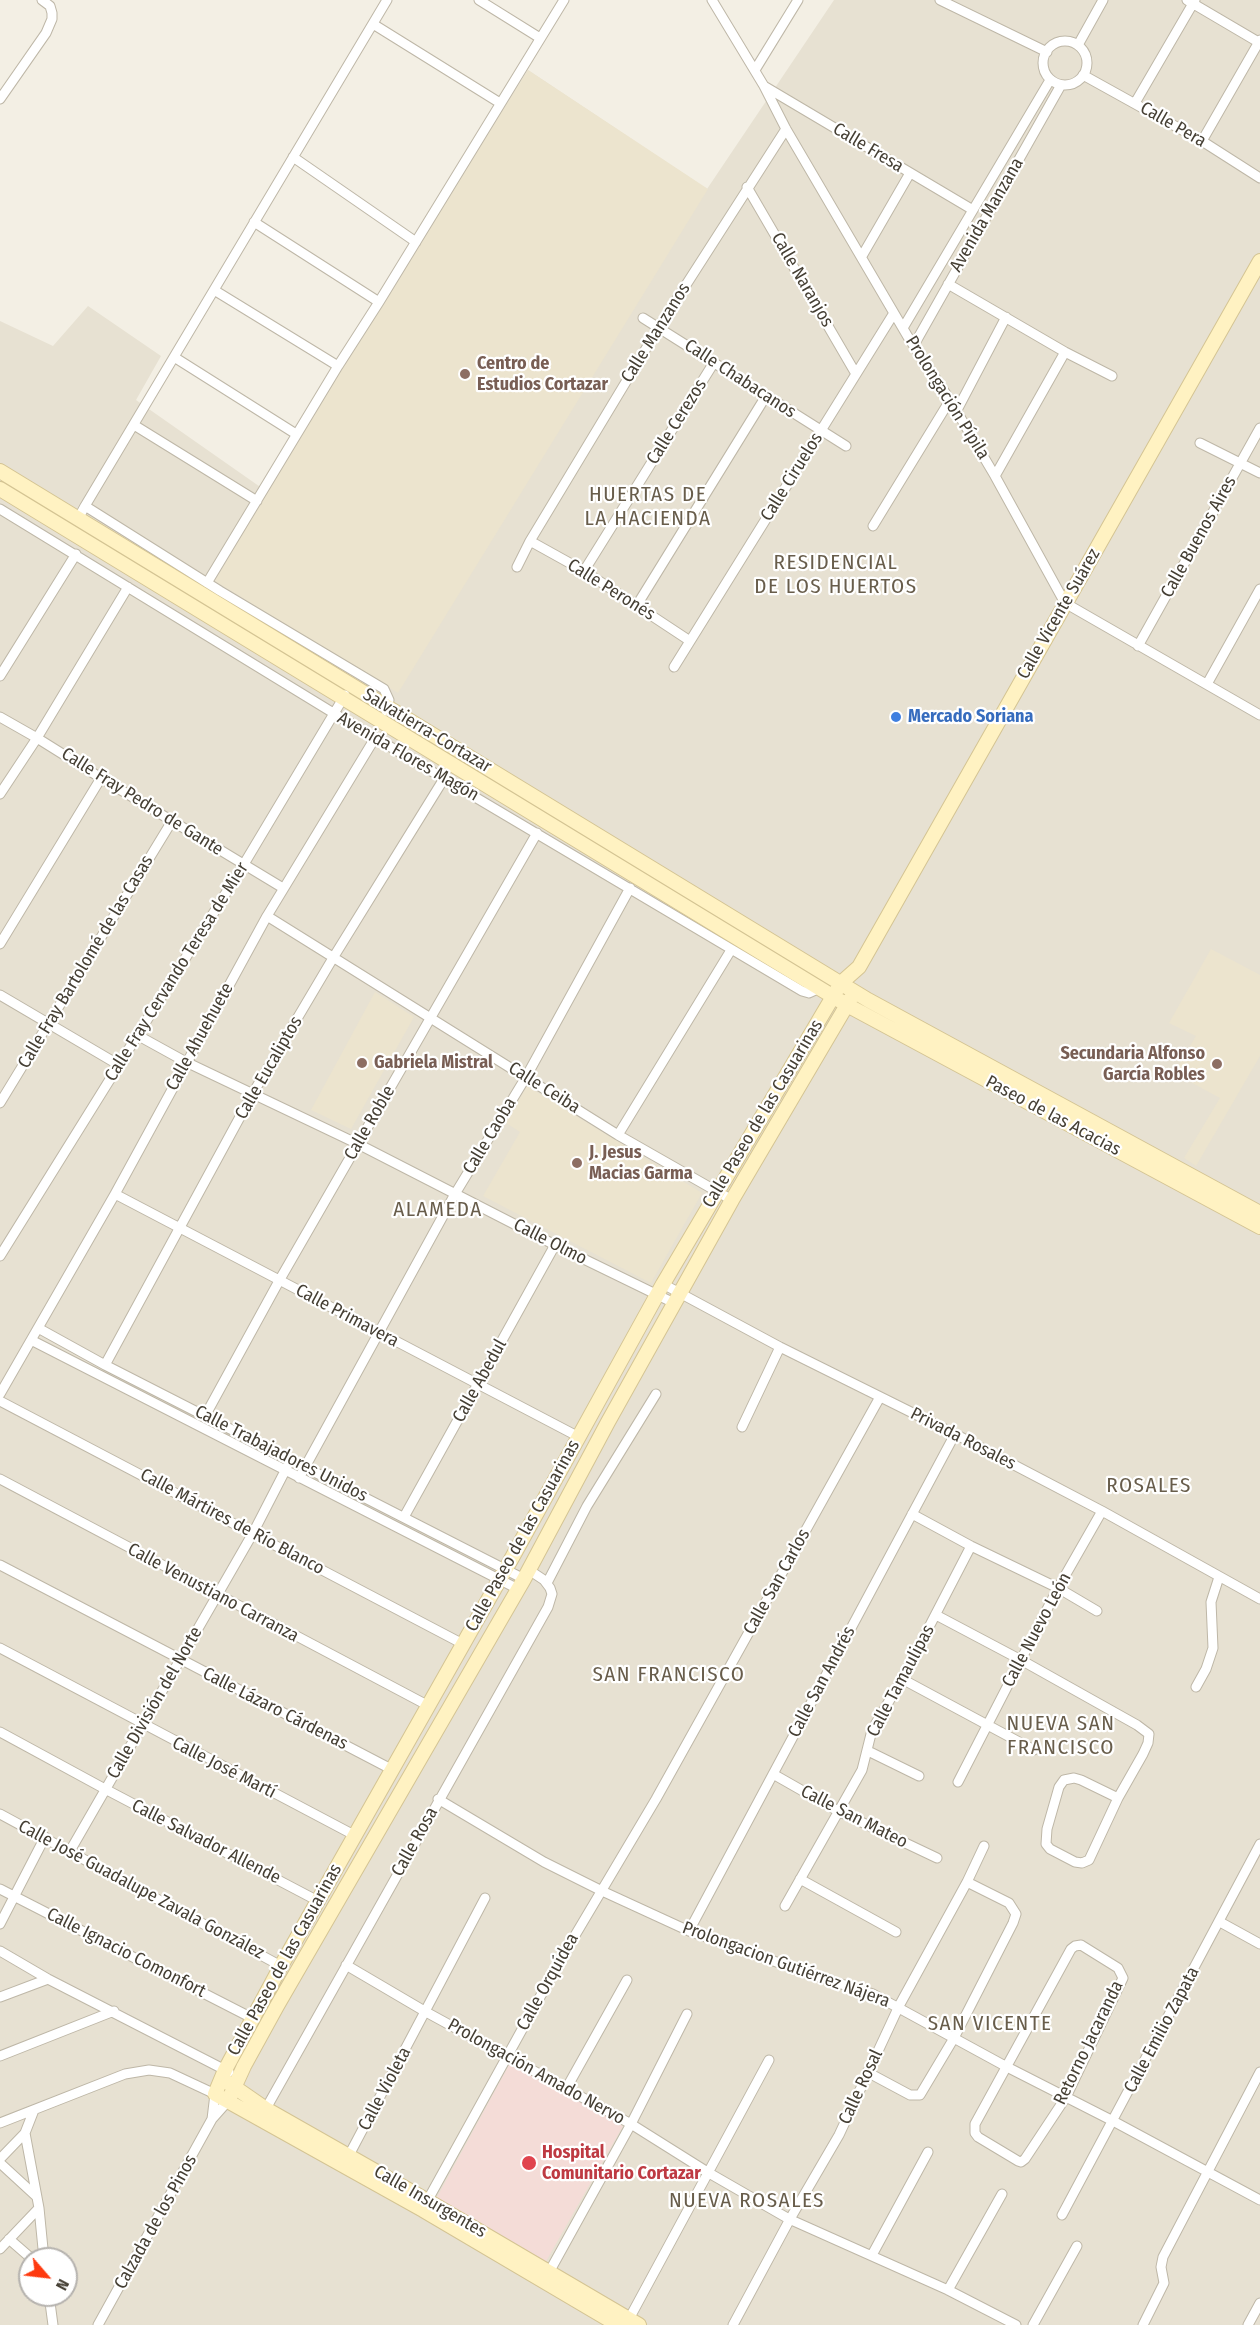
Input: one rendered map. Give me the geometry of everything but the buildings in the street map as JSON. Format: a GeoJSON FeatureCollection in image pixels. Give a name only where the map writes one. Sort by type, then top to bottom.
{"type":"FeatureCollection","features":[{"type":"Feature","properties":{"kind":"main road","name":"Calle Vicente Suárez"},"geometry":{"type":"LineString","coordinates":[[854,991],[859,967],[1260,261]]}},
{"type":"Feature","properties":{"kind":"main road","name":"Salvatierra-Cortazar"},"geometry":{"type":"LineString","coordinates":[[0,471],[78,519],[218,596],[373,700],[854,991]]}},
{"type":"Feature","properties":{"kind":"main road","name":"Salvatierra-Cortazar"},"geometry":{"type":"LineString","coordinates":[[0,489],[847,1005]]}},
{"type":"Feature","properties":{"kind":"main road","name":"Calle Vicente Suárez"},"geometry":{"type":"LineString","coordinates":[[841,983],[859,967]]}},
{"type":"Feature","properties":{"kind":"main road","name":"Calle Paseo de las Casuarinas"},"geometry":{"type":"LineString","coordinates":[[221,2098],[224,2074],[252,2018],[390,1769],[463,1644],[660,1290],[841,983]]}},
{"type":"Feature","properties":{"kind":"main road","name":"Calle Paseo de las Casuarinas"},"geometry":{"type":"LineString","coordinates":[[221,2098],[236,2082],[277,2006],[533,1580],[677,1298],[854,991]]}},
{"type":"Feature","properties":{"kind":"main road","name":"Paseo de las Acacias"},"geometry":{"type":"LineString","coordinates":[[854,991],[1260,1213]]}},
{"type":"Feature","properties":{"kind":"main road","name":"Paseo de las Acacias"},"geometry":{"type":"LineString","coordinates":[[847,1005],[1260,1227]]}},
{"type":"Feature","properties":{"kind":"main road","name":"Calle Insurgentes"},"geometry":{"type":"LineString","coordinates":[[224,2074],[236,2082],[263,2114]]}},
{"type":"Feature","properties":{"kind":"main road","name":"Calle Insurgentes"},"geometry":{"type":"LineString","coordinates":[[221,2098],[263,2114],[629,2323]]}},
{"type":"Feature","properties":{"kind":"street"},"geometry":{"type":"LineString","coordinates":[[78,519],[387,0]]}},
{"type":"Feature","properties":{"kind":"street"},"geometry":{"type":"LineString","coordinates":[[479,0],[540,38]]}},
{"type":"Feature","properties":{"kind":"street"},"geometry":{"type":"LineString","coordinates":[[207,582],[564,0]]}},
{"type":"Feature","properties":{"kind":"street","name":"Prolongación Pípila"},"geometry":{"type":"LineString","coordinates":[[712,0],[755,70],[786,129],[894,313],[995,476],[1065,603]]}},
{"type":"Feature","properties":{"kind":"street"},"geometry":{"type":"LineString","coordinates":[[755,70],[798,0]]}},
{"type":"Feature","properties":{"kind":"street"},"geometry":{"type":"LineString","coordinates":[[940,0],[1047,52]]}},
{"type":"Feature","properties":{"kind":"street"},"geometry":{"type":"LineString","coordinates":[[1078,45],[1103,0]]}},
{"type":"Feature","properties":{"kind":"street"},"geometry":{"type":"LineString","coordinates":[[1136,103],[1192,1],[1260,42],[1202,141]]}},
{"type":"Feature","properties":{"kind":"street"},"geometry":{"type":"LineString","coordinates":[[0,99],[46,33],[52,19],[46,3]]}},
{"type":"Feature","properties":{"kind":"street"},"geometry":{"type":"LineString","coordinates":[[373,24],[500,103]]}},
{"type":"Feature","properties":{"kind":"street"},"geometry":{"type":"LineString","coordinates":[[1057,43],[1078,45],[1086,59],[1083,75],[1074,83],[1061,85],[1050,80],[1044,67],[1047,52],[1057,43]]}},
{"type":"Feature","properties":{"kind":"street","name":"Calle Pera"},"geometry":{"type":"LineString","coordinates":[[1083,75],[1202,141],[1260,178]]}},
{"type":"Feature","properties":{"kind":"street","name":"Avenida Manzana"},"geometry":{"type":"LineString","coordinates":[[903,328],[1050,80]]}},
{"type":"Feature","properties":{"kind":"street","name":"Avenida Manzana"},"geometry":{"type":"LineString","coordinates":[[914,345],[1061,85]]}},
{"type":"Feature","properties":{"kind":"street","name":"Calle Fresa"},"geometry":{"type":"LineString","coordinates":[[764,86],[972,210]]}},
{"type":"Feature","properties":{"kind":"street","name":"Calle Manzanos"},"geometry":{"type":"LineString","coordinates":[[517,567],[530,540],[659,327],[786,129]]}},
{"type":"Feature","properties":{"kind":"street"},"geometry":{"type":"LineString","coordinates":[[293,157],[416,242]]}},
{"type":"Feature","properties":{"kind":"street"},"geometry":{"type":"LineString","coordinates":[[862,256],[910,173]]}},
{"type":"Feature","properties":{"kind":"street","name":"Calle Naranjos"},"geometry":{"type":"LineString","coordinates":[[747,187],[856,374]]}},
{"type":"Feature","properties":{"kind":"street"},"geometry":{"type":"LineString","coordinates":[[255,222],[379,302]]}},
{"type":"Feature","properties":{"kind":"street"},"geometry":{"type":"LineString","coordinates":[[948,284],[1065,352],[1112,376]]}},
{"type":"Feature","properties":{"kind":"street"},"geometry":{"type":"LineString","coordinates":[[214,290],[338,366]]}},
{"type":"Feature","properties":{"kind":"street","name":"Calle Ciruelos"},"geometry":{"type":"LineString","coordinates":[[674,668],[894,313]]}},
{"type":"Feature","properties":{"kind":"street"},"geometry":{"type":"LineString","coordinates":[[956,412],[1006,317]]}},
{"type":"Feature","properties":{"kind":"street","name":"Calle Chabacanos"},"geometry":{"type":"LineString","coordinates":[[643,318],[846,446]]}},
{"type":"Feature","properties":{"kind":"street"},"geometry":{"type":"LineString","coordinates":[[995,476],[1065,352]]}},
{"type":"Feature","properties":{"kind":"street"},"geometry":{"type":"LineString","coordinates":[[174,357],[296,434]]}},
{"type":"Feature","properties":{"kind":"street","name":"Calle Cerezos"},"geometry":{"type":"LineString","coordinates":[[584,571],[713,364]]}},
{"type":"Feature","properties":{"kind":"street"},"geometry":{"type":"LineString","coordinates":[[637,605],[766,396]]}},
{"type":"Feature","properties":{"kind":"street"},"geometry":{"type":"LineString","coordinates":[[873,526],[950,400]]}},
{"type":"Feature","properties":{"kind":"street"},"geometry":{"type":"LineString","coordinates":[[134,425],[257,501]]}},
{"type":"Feature","properties":{"kind":"street","name":"Calle Buenos Aires"},"geometry":{"type":"LineString","coordinates":[[1138,646],[1260,428]]}},
{"type":"Feature","properties":{"kind":"street"},"geometry":{"type":"LineString","coordinates":[[1200,443],[1260,473]]}},
{"type":"Feature","properties":{"kind":"street"},"geometry":{"type":"LineString","coordinates":[[86,506],[207,582],[218,596],[379,686],[387,694],[388,708],[381,721]]}},
{"type":"Feature","properties":{"kind":"street","name":"Avenida Flores Magón"},"geometry":{"type":"LineString","coordinates":[[0,509],[335,714],[445,777],[802,992],[809,993],[820,988]]}},
{"type":"Feature","properties":{"kind":"street","name":"Calle Peronés"},"geometry":{"type":"LineString","coordinates":[[530,540],[584,571],[690,641]]}},
{"type":"Feature","properties":{"kind":"street"},"geometry":{"type":"LineString","coordinates":[[0,676],[76,554]]}},
{"type":"Feature","properties":{"kind":"street"},"geometry":{"type":"LineString","coordinates":[[0,794],[37,738],[128,587]]}},
{"type":"Feature","properties":{"kind":"street"},"geometry":{"type":"LineString","coordinates":[[1207,684],[1260,589]]}},
{"type":"Feature","properties":{"kind":"street"},"geometry":{"type":"LineString","coordinates":[[1065,603],[1260,715]]}},
{"type":"Feature","properties":{"kind":"street","name":"Calle Fray Cervando Teresa de Mier"},"geometry":{"type":"LineString","coordinates":[[0,1256],[244,864],[335,714],[350,685]]}},
{"type":"Feature","properties":{"kind":"street"},"geometry":{"type":"LineString","coordinates":[[357,727],[373,700]]}},
{"type":"Feature","properties":{"kind":"street","name":"Calle Fray Pedro de Gante"},"geometry":{"type":"LineString","coordinates":[[0,717],[283,888]]}},
{"type":"Feature","properties":{"kind":"street","name":"Calle Ahuehuete"},"geometry":{"type":"LineString","coordinates":[[0,1394],[115,1194],[283,888],[375,738]]}},
{"type":"Feature","properties":{"kind":"street","name":"Calle Eucaliptos"},"geometry":{"type":"LineString","coordinates":[[105,1365],[253,1093],[445,777]]}},
{"type":"Feature","properties":{"kind":"street"},"geometry":{"type":"LineString","coordinates":[[0,944],[101,778]]}},
{"type":"Feature","properties":{"kind":"street","name":"Calle Fray Bartolomé de las Casas"},"geometry":{"type":"LineString","coordinates":[[0,1102],[172,821]]}},
{"type":"Feature","properties":{"kind":"street","name":"Calle Roble"},"geometry":{"type":"LineString","coordinates":[[205,1416],[279,1281],[537,833]]}},
{"type":"Feature","properties":{"kind":"street","name":"Calle Caoba"},"geometry":{"type":"LineString","coordinates":[[299,1478],[455,1194],[526,1077],[630,888]]}},
{"type":"Feature","properties":{"kind":"street","name":"Calle Ceiba"},"geometry":{"type":"LineString","coordinates":[[267,916],[618,1135],[732,1200]]}},
{"type":"Feature","properties":{"kind":"street"},"geometry":{"type":"LineString","coordinates":[[618,1135],[731,950]]}},
{"type":"Feature","properties":{"kind":"street"},"geometry":{"type":"LineString","coordinates":[[0,995],[119,1065]]}},
{"type":"Feature","properties":{"kind":"street","name":"Calle Olmo"},"geometry":{"type":"LineString","coordinates":[[137,1035],[186,1062],[358,1144],[555,1245],[677,1298]]}},
{"type":"Feature","properties":{"kind":"street","name":"Calle Primavera"},"geometry":{"type":"LineString","coordinates":[[115,1194],[579,1437]]}},
{"type":"Feature","properties":{"kind":"street","name":"Calle Abedul"},"geometry":{"type":"LineString","coordinates":[[404,1517],[555,1245]]}},
{"type":"Feature","properties":{"kind":"street","name":"Privada Rosales"},"geometry":{"type":"LineString","coordinates":[[677,1298],[955,1434],[1102,1511],[1260,1599]]}},
{"type":"Feature","properties":{"kind":"street","name":"Calle Trabajadores Unidos"},"geometry":{"type":"LineString","coordinates":[[38,1328],[105,1365],[404,1517],[502,1574]]}},
{"type":"Feature","properties":{"kind":"street","name":"Calle Trabajadores Unidos"},"geometry":{"type":"LineString","coordinates":[[31,1340],[299,1478],[502,1574],[533,1580]]}},
{"type":"Feature","properties":{"kind":"street"},"geometry":{"type":"LineString","coordinates":[[742,1427],[780,1347]]}},
{"type":"Feature","properties":{"kind":"street"},"geometry":{"type":"LineString","coordinates":[[533,1580],[587,1506],[656,1394]]}},
{"type":"Feature","properties":{"kind":"street","name":"Calle San Carlos"},"geometry":{"type":"LineString","coordinates":[[602,1892],[880,1397]]}},
{"type":"Feature","properties":{"kind":"street","name":"Calle Mártires de Río Blanco"},"geometry":{"type":"LineString","coordinates":[[0,1401],[463,1644]]}},
{"type":"Feature","properties":{"kind":"street","name":"Calle San Andrés"},"geometry":{"type":"LineString","coordinates":[[689,1931],[955,1434]]}},
{"type":"Feature","properties":{"kind":"street","name":"Calle División del Norte"},"geometry":{"type":"LineString","coordinates":[[70,1851],[181,1661],[253,1533],[291,1459]]}},
{"type":"Feature","properties":{"kind":"street","name":"Calle Venustiano Carranza"},"geometry":{"type":"LineString","coordinates":[[0,1479],[217,1596],[427,1705]]}},
{"type":"Feature","properties":{"kind":"street","name":"Calle Nuevo León"},"geometry":{"type":"LineString","coordinates":[[958,1782],[1058,1587],[1102,1511]]}},
{"type":"Feature","properties":{"kind":"street"},"geometry":{"type":"LineString","coordinates":[[912,1514],[971,1546],[1058,1587],[1097,1611]]}},
{"type":"Feature","properties":{"kind":"street","name":"Calle Tamaulipas"},"geometry":{"type":"LineString","coordinates":[[785,1906],[862,1770],[872,1730],[902,1679],[971,1546]]}},
{"type":"Feature","properties":{"kind":"street","name":"Calle Lázaro Cárdenas"},"geometry":{"type":"LineString","coordinates":[[0,1566],[390,1769]]}},
{"type":"Feature","properties":{"kind":"street"},"geometry":{"type":"LineString","coordinates":[[1196,1687],[1206,1669],[1213,1648],[1210,1602],[1219,1577]]}},
{"type":"Feature","properties":{"kind":"street","name":"Calle Rosa"},"geometry":{"type":"LineString","coordinates":[[263,2114],[438,1799],[548,1607],[552,1594],[533,1580]]}},
{"type":"Feature","properties":{"kind":"street"},"geometry":{"type":"LineString","coordinates":[[936,1615],[1146,1731],[1149,1738],[1148,1743],[1118,1798],[1089,1860],[1082,1863],[1075,1862],[1050,1849],[1046,1844],[1047,1829],[1059,1787],[1064,1780],[1074,1778],[1081,1780],[1118,1798]]}},
{"type":"Feature","properties":{"kind":"street","name":"Calle José Martí"},"geometry":{"type":"LineString","coordinates":[[0,1648],[354,1835]]}},
{"type":"Feature","properties":{"kind":"street"},"geometry":{"type":"LineString","coordinates":[[902,1679],[987,1727],[1034,1750]]}},
{"type":"Feature","properties":{"kind":"street","name":"Calle Salvador Allende"},"geometry":{"type":"LineString","coordinates":[[0,1732],[105,1790],[318,1901]]}},
{"type":"Feature","properties":{"kind":"street"},"geometry":{"type":"LineString","coordinates":[[868,1751],[919,1776]]}},
{"type":"Feature","properties":{"kind":"street","name":"Calle San Mateo"},"geometry":{"type":"LineString","coordinates":[[772,1774],[838,1811],[937,1858]]}},
{"type":"Feature","properties":{"kind":"street","name":"Prolongacion Gutiérrez Nájera"},"geometry":{"type":"LineString","coordinates":[[438,1799],[523,1851],[602,1892],[689,1931],[813,1975],[859,1988],[898,2006],[1007,2067],[1260,2200]]}},
{"type":"Feature","properties":{"kind":"street","name":"Calle José Guadalupe Zavala González"},"geometry":{"type":"LineString","coordinates":[[0,1814],[281,1966]]}},
{"type":"Feature","properties":{"kind":"street"},"geometry":{"type":"LineString","coordinates":[[0,1924],[45,1837]]}},
{"type":"Feature","properties":{"kind":"street","name":"Calle Emilio Zapata"},"geometry":{"type":"LineString","coordinates":[[1062,2216],[1260,1844]]}},
{"type":"Feature","properties":{"kind":"street","name":"Calle Rosal"},"geometry":{"type":"LineString","coordinates":[[733,2325],[790,2219],[839,2135],[898,2006],[967,1882],[984,1846]]}},
{"type":"Feature","properties":{"kind":"street"},"geometry":{"type":"LineString","coordinates":[[800,1879],[896,1932]]}},
{"type":"Feature","properties":{"kind":"street"},"geometry":{"type":"LineString","coordinates":[[867,2072],[910,2095],[920,2095],[954,2038],[1016,1914],[1009,1903],[967,1882]]}},
{"type":"Feature","properties":{"kind":"street","name":"Calle Ignacio Comonfort"},"geometry":{"type":"LineString","coordinates":[[0,1888],[252,2018]]}},
{"type":"Feature","properties":{"kind":"street","name":"Calle Orquídea"},"geometry":{"type":"LineString","coordinates":[[425,2206],[561,1959],[602,1892]]}},
{"type":"Feature","properties":{"kind":"street","name":"Calle Violeta"},"geometry":{"type":"LineString","coordinates":[[346,2161],[485,1898]]}},
{"type":"Feature","properties":{"kind":"street"},"geometry":{"type":"LineString","coordinates":[[1220,1922],[1260,1944]]}},
{"type":"Feature","properties":{"kind":"street","name":"Retorno Jacaranda"},"geometry":{"type":"LineString","coordinates":[[1081,1945],[1118,1968],[1124,1978],[1066,2097],[1025,2159],[1018,2161],[982,2141],[974,2128],[1007,2067],[1071,1949],[1081,1945]]}},
{"type":"Feature","properties":{"kind":"street"},"geometry":{"type":"LineString","coordinates":[[0,1951],[48,1979],[114,2011],[224,2074]]}},
{"type":"Feature","properties":{"kind":"street","name":"Prolongación Amado Nervo"},"geometry":{"type":"LineString","coordinates":[[346,1965],[426,2012],[631,2124],[709,2173],[790,2219],[948,2290],[1016,2325]]}},
{"type":"Feature","properties":{"kind":"street"},"geometry":{"type":"LineString","coordinates":[[0,1997],[48,1979]]}},
{"type":"Feature","properties":{"kind":"street"},"geometry":{"type":"LineString","coordinates":[[567,2089],[627,1980]]}},
{"type":"Feature","properties":{"kind":"street"},"geometry":{"type":"LineString","coordinates":[[0,2056],[114,2011]]}},
{"type":"Feature","properties":{"kind":"street"},"geometry":{"type":"LineString","coordinates":[[547,2276],[631,2124],[687,2014]]}},
{"type":"Feature","properties":{"kind":"street"},"geometry":{"type":"LineString","coordinates":[[629,2323],[769,2060]]}},
{"type":"Feature","properties":{"kind":"street"},"geometry":{"type":"LineString","coordinates":[[0,2123],[125,2074],[149,2070],[170,2073],[221,2098]]}},
{"type":"Feature","properties":{"kind":"street"},"geometry":{"type":"LineString","coordinates":[[1143,2325],[1164,2283],[1161,2267],[1163,2257],[1260,2072]]}},
{"type":"Feature","properties":{"kind":"street","name":"Calzada de los Pinos"},"geometry":{"type":"LineString","coordinates":[[212,2119],[221,2098]]}},
{"type":"Feature","properties":{"kind":"street","name":"Calzada de los Pinos"},"geometry":{"type":"LineString","coordinates":[[98,2325],[212,2119],[221,2098]]}},
{"type":"Feature","properties":{"kind":"street"},"geometry":{"type":"LineString","coordinates":[[0,2159],[25,2133],[34,2110]]}},
{"type":"Feature","properties":{"kind":"street"},"geometry":{"type":"LineString","coordinates":[[25,2133],[39,2208],[43,2247]]}},
{"type":"Feature","properties":{"kind":"street"},"geometry":{"type":"LineString","coordinates":[[872,2255],[928,2152]]}},
{"type":"Feature","properties":{"kind":"street"},"geometry":{"type":"LineString","coordinates":[[0,2163],[37,2197]]}},
{"type":"Feature","properties":{"kind":"street"},"geometry":{"type":"LineString","coordinates":[[948,2290],[1002,2194]]}},
{"type":"Feature","properties":{"kind":"street"},"geometry":{"type":"LineString","coordinates":[[0,2249],[39,2208]]}},
{"type":"Feature","properties":{"kind":"street"},"geometry":{"type":"LineString","coordinates":[[9,2240],[18,2247]]}},
{"type":"Feature","properties":{"kind":"street"},"geometry":{"type":"LineString","coordinates":[[1033,2325],[1077,2246]]}},
{"type":"Feature","properties":{"kind":"street"},"geometry":{"type":"LineString","coordinates":[[1248,2325],[1260,2303]]}},
{"type":"Feature","properties":{"kind":"street"},"geometry":{"type":"LineString","coordinates":[[51,2307],[53,2325]]}},
{"type":"Feature","properties":{"kind":"shaded area"},"geometry":{"type":"Polygon","coordinates":[[[834,0],[1260,0],[1260,2325],[0,2325],[0,321],[53,346],[88,306],[161,356],[136,400],[266,491],[528,70],[707,189],[834,0]]]}},
{"type":"Feature","properties":{"kind":"shaded area","name":"Centro de Estudios Cortazar"},"geometry":{"type":"Polygon","coordinates":[[[528,70],[708,189],[398,693],[215,581],[297,435],[528,70]]]}},
{"type":"Feature","properties":{"kind":"shaded area","name":"Secundaria Alfonso García Robles"},"geometry":{"type":"Polygon","coordinates":[[[1211,949],[1260,975],[1260,1056],[1196,1166],[1184,1158],[1220,1098],[1174,1073],[1196,1036],[1169,1023],[1211,949]]]}},
{"type":"Feature","properties":{"kind":"shaded area","name":"Gabriela Mistral"},"geometry":{"type":"Polygon","coordinates":[[[375,992],[414,1017],[351,1129],[311,1110],[375,992]]]}},
{"type":"Feature","properties":{"kind":"shaded area","name":"J. Jesus Macias Garma"},"geometry":{"type":"Polygon","coordinates":[[[527,1086],[702,1193],[651,1283],[483,1196],[520,1132],[506,1123],[527,1086]]]}},
{"type":"Feature","properties":{"kind":"shaded area","name":"Hospital Comunitario Cortazar"},"geometry":{"type":"Polygon","coordinates":[[[510,2063],[623,2126],[545,2263],[436,2199],[510,2063]]]}},
{"type":"Feature","properties":{"kind":"place","name":"Centro de Estudios Cortazar"},"geometry":{"type":"Point","coordinates":[465,374]}},
{"type":"Feature","properties":{"kind":"place","name":"Mercado Soriana"},"geometry":{"type":"Point","coordinates":[896,717]}},
{"type":"Feature","properties":{"kind":"place","name":"Gabriela Mistral"},"geometry":{"type":"Point","coordinates":[362,1063]}},
{"type":"Feature","properties":{"kind":"place","name":"Secundaria Alfonso García Robles"},"geometry":{"type":"Point","coordinates":[1217,1064]}},
{"type":"Feature","properties":{"kind":"place","name":"J. Jesus Macias Garma"},"geometry":{"type":"Point","coordinates":[577,1163]}},
{"type":"Feature","properties":{"kind":"place","name":"Hospital Comunitario Cortazar"},"geometry":{"type":"Point","coordinates":[529,2163]}},
{"type":"Feature","properties":{"kind":"district","name":"HUERTAS DE LA HACIENDA"},"geometry":{"type":"Point","coordinates":[648,507]}},
{"type":"Feature","properties":{"kind":"district","name":"RESIDENCIAL DE LOS HUERTOS"},"geometry":{"type":"Point","coordinates":[836,575]}},
{"type":"Feature","properties":{"kind":"district","name":"ALAMEDA"},"geometry":{"type":"Point","coordinates":[438,1210]}},
{"type":"Feature","properties":{"kind":"district","name":"ROSALES"},"geometry":{"type":"Point","coordinates":[1149,1486]}},
{"type":"Feature","properties":{"kind":"district","name":"SAN FRANCISCO"},"geometry":{"type":"Point","coordinates":[669,1675]}},
{"type":"Feature","properties":{"kind":"district","name":"NUEVA SAN FRANCISCO"},"geometry":{"type":"Point","coordinates":[1061,1736]}},
{"type":"Feature","properties":{"kind":"district","name":"SAN VICENTE"},"geometry":{"type":"Point","coordinates":[990,2024]}},
{"type":"Feature","properties":{"kind":"district","name":"NUEVA ROSALES"},"geometry":{"type":"Point","coordinates":[747,2201]}}]}
